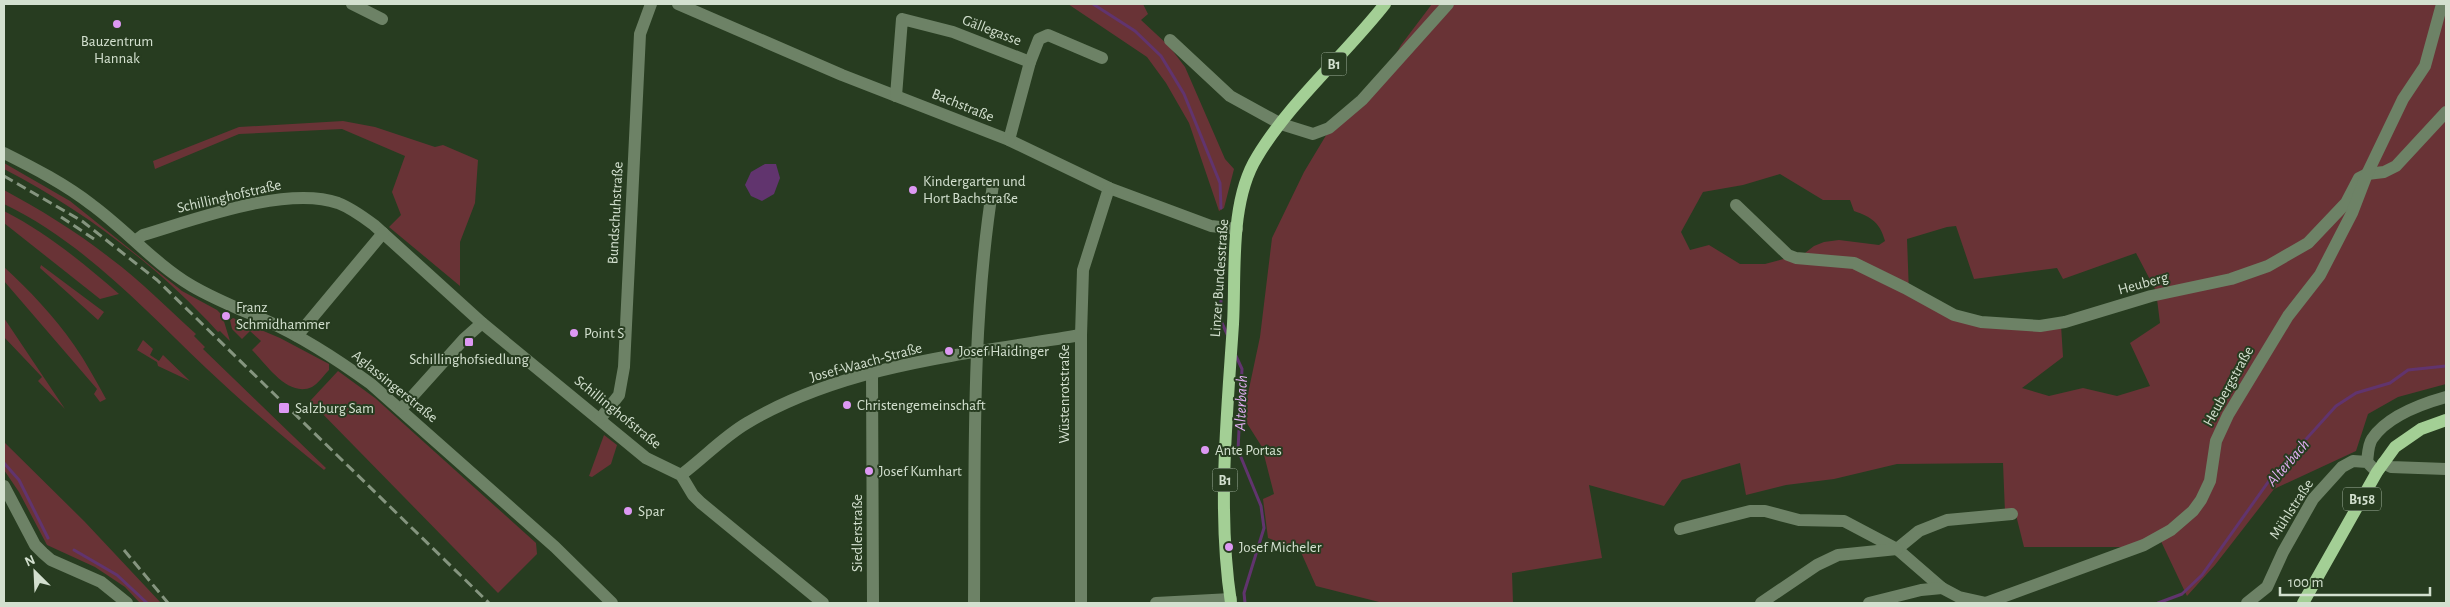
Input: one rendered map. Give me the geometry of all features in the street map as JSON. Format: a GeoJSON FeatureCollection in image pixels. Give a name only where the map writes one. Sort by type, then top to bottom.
{"type":"FeatureCollection","features":[{"type":"Feature","properties":{"kind":"main road","name":"Linzer Bundesstraße"},"geometry":{"type":"LineString","coordinates":[[1231,601],[1226,554],[1226,434],[1237,229],[1248,176],[1256,158],[1281,124],[1385,4]]}},
{"type":"Feature","properties":{"kind":"main road","name":"B158"},"geometry":{"type":"LineString","coordinates":[[2303,603],[2380,468],[2395,447],[2408,436],[2446,420]]}},
{"type":"Feature","properties":{"kind":"street"},"geometry":{"type":"LineString","coordinates":[[352,4],[382,19]]}},
{"type":"Feature","properties":{"kind":"street","name":"Bundschuhstraße"},"geometry":{"type":"LineString","coordinates":[[600,418],[619,396],[624,367],[640,34],[651,4]]}},
{"type":"Feature","properties":{"kind":"street","name":"Bachstraße"},"geometry":{"type":"LineString","coordinates":[[678,4],[896,96],[1009,140],[1109,188],[1212,226],[1237,229]]}},
{"type":"Feature","properties":{"kind":"street"},"geometry":{"type":"LineString","coordinates":[[1170,40],[1230,96],[1281,124],[1312,134],[1329,128],[1362,100],[1448,4]]}},
{"type":"Feature","properties":{"kind":"street","name":"Heuberg"},"geometry":{"type":"LineString","coordinates":[[1736,205],[1788,255],[1796,258],[1839,260],[1854,263],[1954,315],[1981,322],[2040,326],[2092,314],[2151,296],[2231,279],[2268,266],[2308,243],[2346,204],[2359,178],[2367,174],[2403,99],[2425,66],[2442,4]]}},
{"type":"Feature","properties":{"kind":"street","name":"Gällegasse"},"geometry":{"type":"LineString","coordinates":[[896,96],[902,19],[953,32],[1030,62]]}},
{"type":"Feature","properties":{"kind":"street"},"geometry":{"type":"LineString","coordinates":[[1009,140],[1030,62],[1039,39],[1048,35],[1102,58]]}},
{"type":"Feature","properties":{"kind":"street"},"geometry":{"type":"LineString","coordinates":[[2367,174],[2384,172],[2396,166],[2446,112]]}},
{"type":"Feature","properties":{"kind":"street","name":"Aglassingerstraße"},"geometry":{"type":"LineString","coordinates":[[4,153],[53,179],[84,200],[191,286],[296,336],[341,362],[401,409],[555,547],[612,603]]}},
{"type":"Feature","properties":{"kind":"street","name":"Heubergstraße"},"geometry":{"type":"LineString","coordinates":[[1986,603],[2144,545],[2171,530],[2193,512],[2210,481],[2216,441],[2228,415],[2288,316],[2320,275],[2352,213],[2367,174]]}},
{"type":"Feature","properties":{"kind":"street"},"geometry":{"type":"LineString","coordinates":[[974,603],[977,352],[985,233],[993,185]]}},
{"type":"Feature","properties":{"kind":"street","name":"Wüstenrotstraße"},"geometry":{"type":"LineString","coordinates":[[1082,603],[1081,336],[1083,270],[1109,188]]}},
{"type":"Feature","properties":{"kind":"street","name":"Schillinghofstraße"},"geometry":{"type":"LineString","coordinates":[[135,241],[142,235],[233,209],[300,198],[336,203],[356,212],[383,233],[482,323],[600,418],[646,458],[681,475]]}},
{"type":"Feature","properties":{"kind":"street"},"geometry":{"type":"LineString","coordinates":[[296,336],[383,233]]}},
{"type":"Feature","properties":{"kind":"street"},"geometry":{"type":"LineString","coordinates":[[401,409],[464,339],[482,323]]}},
{"type":"Feature","properties":{"kind":"street","name":"Josef-Waach-Straße"},"geometry":{"type":"LineString","coordinates":[[681,475],[746,423],[789,401],[838,383],[977,352],[1081,336]]}},
{"type":"Feature","properties":{"kind":"street","name":"Siedlerstraße"},"geometry":{"type":"LineString","coordinates":[[872,374],[874,603]]}},
{"type":"Feature","properties":{"kind":"street"},"geometry":{"type":"LineString","coordinates":[[2446,397],[2422,404],[2382,427],[2370,440],[2367,462],[2380,468],[2446,469]]}},
{"type":"Feature","properties":{"kind":"street","name":"Mühlstraße"},"geometry":{"type":"LineString","coordinates":[[2247,603],[2267,587],[2283,552],[2313,499],[2342,466],[2353,461],[2367,462]]}},
{"type":"Feature","properties":{"kind":"street"},"geometry":{"type":"LineString","coordinates":[[681,475],[693,495],[701,503],[823,603]]}},
{"type":"Feature","properties":{"kind":"street"},"geometry":{"type":"LineString","coordinates":[[4,486],[36,545],[43,553],[52,560],[101,582],[127,603]]}},
{"type":"Feature","properties":{"kind":"street"},"geometry":{"type":"LineString","coordinates":[[1680,528],[1750,511],[1764,511],[1799,520],[1844,521],[1897,549],[1942,588],[1959,597],[1986,603]]}},
{"type":"Feature","properties":{"kind":"street"},"geometry":{"type":"LineString","coordinates":[[1760,603],[1817,565],[1838,555],[1897,549],[1919,531],[1947,520],[2012,514]]}},
{"type":"Feature","properties":{"kind":"street"},"geometry":{"type":"LineString","coordinates":[[1869,603],[1921,590],[1942,588]]}},
{"type":"Feature","properties":{"kind":"street"},"geometry":{"type":"LineString","coordinates":[[1156,603],[1231,601]]}},
{"type":"Feature","properties":{"kind":"shaded area"},"geometry":{"type":"Polygon","coordinates":[[[1068,4],[1143,4],[1148,14],[1141,20],[1169,46],[1185,67],[1225,159],[1234,169],[1224,208],[1219,211],[1189,123],[1166,83],[1147,57],[1068,4]]]}},
{"type":"Feature","properties":{"kind":"shaded area"},"geometry":{"type":"Polygon","coordinates":[[[1432,4],[2446,4],[2446,384],[2398,397],[2368,414],[2356,451],[2274,489],[2215,565],[2187,596],[2158,535],[2130,547],[2024,547],[2015,511],[2005,512],[2003,463],[1897,464],[1834,479],[1786,485],[1746,495],[1740,463],[1682,480],[1664,506],[1589,485],[1602,558],[1512,573],[1513,603],[1383,603],[1316,586],[1300,550],[1268,538],[1263,499],[1274,494],[1262,447],[1243,417],[1260,337],[1272,238],[1304,172],[1337,117],[1388,69],[1401,45],[1432,4]],[[1780,174],[1743,185],[1703,192],[1681,232],[1690,250],[1709,245],[1740,264],[1765,264],[1805,253],[1814,246],[1824,242],[1839,240],[1879,245],[1885,241],[1878,225],[1870,218],[1854,211],[1850,200],[1823,200],[1780,174]],[[1956,226],[1907,239],[1909,293],[1951,316],[2061,325],[2063,357],[2022,388],[2049,396],[2083,388],[2117,396],[2150,386],[2130,343],[2160,323],[2156,291],[2136,253],[2063,279],[2057,268],[1974,279],[1956,226]]]}},
{"type":"Feature","properties":{"kind":"shaded area"},"geometry":{"type":"Polygon","coordinates":[[[343,121],[375,127],[435,147],[443,145],[478,160],[475,203],[460,242],[460,286],[389,227],[401,215],[392,192],[405,156],[342,129],[239,134],[155,169],[153,161],[239,127],[343,121]]]}},
{"type":"Feature","properties":{"kind":"shaded area"},"geometry":{"type":"Polygon","coordinates":[[[4,163],[70,201],[182,291],[217,310],[222,315],[230,341],[220,331],[218,332],[145,262],[91,221],[4,169],[4,163]]]}},
{"type":"Feature","properties":{"kind":"shaded area"},"geometry":{"type":"Polygon","coordinates":[[[765,164],[776,164],[780,178],[774,194],[762,201],[751,196],[745,185],[751,172],[765,164]]]}},
{"type":"Feature","properties":{"kind":"shaded area"},"geometry":{"type":"Polygon","coordinates":[[[4,190],[72,230],[133,276],[196,334],[194,336],[205,347],[203,349],[326,468],[324,470],[249,407],[135,300],[86,257],[33,219],[4,204],[4,190]]]}},
{"type":"Feature","properties":{"kind":"shaded area"},"geometry":{"type":"Polygon","coordinates":[[[4,211],[64,249],[119,294],[100,299],[4,223],[4,211]]]}},
{"type":"Feature","properties":{"kind":"shaded area"},"geometry":{"type":"Polygon","coordinates":[[[41,265],[104,312],[98,320],[40,268],[41,265]]]}},
{"type":"Feature","properties":{"kind":"shaded area"},"geometry":{"type":"Polygon","coordinates":[[[4,267],[41,304],[66,334],[83,358],[106,399],[100,402],[94,394],[97,389],[4,281],[4,267]]]}},
{"type":"Feature","properties":{"kind":"shaded area"},"geometry":{"type":"Polygon","coordinates":[[[4,318],[65,409],[38,381],[42,377],[4,337],[4,318]]]}},
{"type":"Feature","properties":{"kind":"shaded area"},"geometry":{"type":"Polygon","coordinates":[[[233,318],[280,338],[329,364],[329,370],[312,387],[303,389],[286,384],[252,350],[261,341],[250,331],[242,339],[232,329],[230,320],[233,318]]]}},
{"type":"Feature","properties":{"kind":"shaded area"},"geometry":{"type":"Polygon","coordinates":[[[143,340],[153,349],[150,355],[159,361],[163,355],[190,381],[158,366],[157,362],[137,350],[143,340]]]}},
{"type":"Feature","properties":{"kind":"shaded area"},"geometry":{"type":"Polygon","coordinates":[[[338,371],[375,398],[536,543],[537,554],[498,593],[310,401],[338,371]]]}},
{"type":"Feature","properties":{"kind":"shaded area"},"geometry":{"type":"Polygon","coordinates":[[[604,435],[617,445],[611,464],[592,477],[589,476],[604,435]]]}},
{"type":"Feature","properties":{"kind":"shaded area"},"geometry":{"type":"Polygon","coordinates":[[[4,442],[84,521],[161,603],[140,603],[125,587],[95,567],[47,545],[19,492],[4,470],[4,442]]]}},
{"type":"Feature","properties":{"kind":"waterway","name":"Alterbach"},"geometry":{"type":"LineString","coordinates":[[1093,4],[1135,31],[1161,56],[1184,94],[1220,183],[1221,208]]}},
{"type":"Feature","properties":{"kind":"waterway","name":"Alterbach"},"geometry":{"type":"LineString","coordinates":[[1221,259],[1221,321],[1228,336]]}},
{"type":"Feature","properties":{"kind":"waterway","name":"Alterbach"},"geometry":{"type":"LineString","coordinates":[[1236,356],[1242,369],[1238,450],[1261,506],[1264,528],[1244,593],[1245,603]]}},
{"type":"Feature","properties":{"kind":"waterway","name":"Alterbach"},"geometry":{"type":"LineString","coordinates":[[2158,603],[2182,594],[2202,575],[2271,478],[2336,406],[2356,393],[2390,383],[2408,370],[2446,366]]}},
{"type":"Feature","properties":{"kind":"waterway"},"geometry":{"type":"LineString","coordinates":[[4,463],[19,480],[48,538]]}},
{"type":"Feature","properties":{"kind":"waterway"},"geometry":{"type":"LineString","coordinates":[[74,550],[117,575],[147,603]]}},
{"type":"Feature","properties":{"kind":"railway"},"geometry":{"type":"LineString","coordinates":[[4,176],[82,221],[157,280],[489,603]]}},
{"type":"Feature","properties":{"kind":"railway"},"geometry":{"type":"LineString","coordinates":[[61,217],[94,239]]}},
{"type":"Feature","properties":{"kind":"railway"},"geometry":{"type":"LineString","coordinates":[[124,550],[168,603]]}},
{"type":"Feature","properties":{"kind":"place","name":"Bauzentrum Hannak"},"geometry":{"type":"Point","coordinates":[117,24]}},
{"type":"Feature","properties":{"kind":"place","name":"Kindergarten und Hort Bachstraße"},"geometry":{"type":"Point","coordinates":[913,190]}},
{"type":"Feature","properties":{"kind":"place","name":"Franz Schmidhammer"},"geometry":{"type":"Point","coordinates":[226,316]}},
{"type":"Feature","properties":{"kind":"place","name":"Point S"},"geometry":{"type":"Point","coordinates":[574,333]}},
{"type":"Feature","properties":{"kind":"place","name":"Schillinghofsiedlung"},"geometry":{"type":"Point","coordinates":[469,342]}},
{"type":"Feature","properties":{"kind":"place","name":"Josef Haidinger"},"geometry":{"type":"Point","coordinates":[949,351]}},
{"type":"Feature","properties":{"kind":"place","name":"Christengemeinschaft"},"geometry":{"type":"Point","coordinates":[847,405]}},
{"type":"Feature","properties":{"kind":"place","name":"Salzburg Sam"},"geometry":{"type":"Point","coordinates":[284,408]}},
{"type":"Feature","properties":{"kind":"place","name":"Ante Portas"},"geometry":{"type":"Point","coordinates":[1205,450]}},
{"type":"Feature","properties":{"kind":"place","name":"Josef Kumhart"},"geometry":{"type":"Point","coordinates":[869,471]}},
{"type":"Feature","properties":{"kind":"place","name":"Spar"},"geometry":{"type":"Point","coordinates":[628,511]}},
{"type":"Feature","properties":{"kind":"place","name":"Josef Micheler"},"geometry":{"type":"Point","coordinates":[1229,547]}}]}
